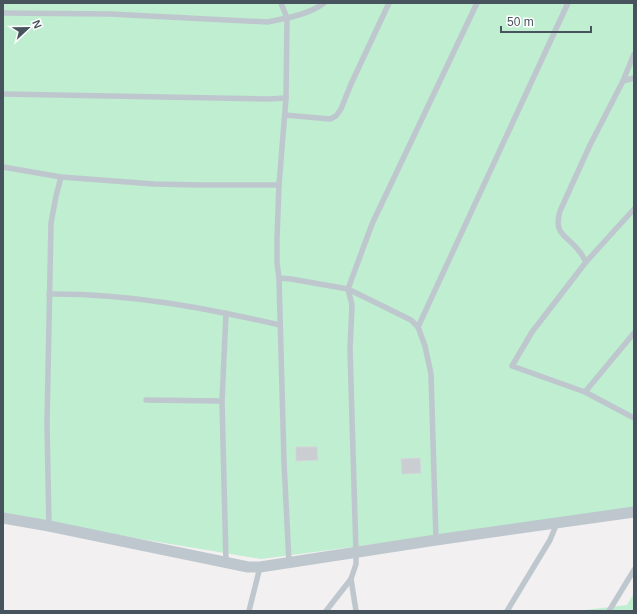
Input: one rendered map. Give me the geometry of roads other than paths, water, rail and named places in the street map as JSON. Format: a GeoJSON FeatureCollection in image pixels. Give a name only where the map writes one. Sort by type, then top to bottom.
{"type":"FeatureCollection","features":[{"type":"Feature","properties":{"kind":"street"},"geometry":{"type":"LineString","coordinates":[[3,518],[248,567],[260,567],[557,522],[634,512]]}},
{"type":"Feature","properties":{"kind":"lane"},"geometry":{"type":"LineString","coordinates":[[281,3],[287,18],[286,98],[279,185],[277,263],[279,278],[289,563]]}},
{"type":"Feature","properties":{"kind":"lane"},"geometry":{"type":"LineString","coordinates":[[3,13],[110,14],[268,22],[287,18],[318,8],[324,3]]}},
{"type":"Feature","properties":{"kind":"lane"},"geometry":{"type":"LineString","coordinates":[[285,115],[330,118],[336,116],[389,3]]}},
{"type":"Feature","properties":{"kind":"lane"},"geometry":{"type":"LineString","coordinates":[[326,611],[351,579],[356,564],[350,349],[352,305],[348,289],[372,224],[477,3]]}},
{"type":"Feature","properties":{"kind":"lane"},"geometry":{"type":"LineString","coordinates":[[418,327],[568,3]]}},
{"type":"Feature","properties":{"kind":"lane"},"geometry":{"type":"LineString","coordinates":[[586,262],[580,251],[559,228],[557,222],[560,211],[590,145],[623,81],[634,54]]}},
{"type":"Feature","properties":{"kind":"lane"},"geometry":{"type":"LineString","coordinates":[[623,81],[634,78]]}},
{"type":"Feature","properties":{"kind":"lane"},"geometry":{"type":"LineString","coordinates":[[3,94],[260,99],[286,98]]}},
{"type":"Feature","properties":{"kind":"lane"},"geometry":{"type":"LineString","coordinates":[[3,167],[61,177],[154,184],[279,185]]}},
{"type":"Feature","properties":{"kind":"lane"},"geometry":{"type":"LineString","coordinates":[[49,526],[47,424],[51,223],[61,177]]}},
{"type":"Feature","properties":{"kind":"lane"},"geometry":{"type":"LineString","coordinates":[[634,209],[586,262],[532,332],[512,366],[585,392],[634,418]]}},
{"type":"Feature","properties":{"kind":"lane"},"geometry":{"type":"LineString","coordinates":[[279,278],[348,289],[411,320],[418,327],[425,346],[431,374],[436,540]]}},
{"type":"Feature","properties":{"kind":"lane"},"geometry":{"type":"LineString","coordinates":[[49,294],[88,294],[150,301],[226,313],[280,325]]}},
{"type":"Feature","properties":{"kind":"lane"},"geometry":{"type":"LineString","coordinates":[[226,313],[222,402],[226,562]]}},
{"type":"Feature","properties":{"kind":"lane"},"geometry":{"type":"LineString","coordinates":[[585,392],[634,333]]}},
{"type":"Feature","properties":{"kind":"lane"},"geometry":{"type":"LineString","coordinates":[[146,400],[222,402]]}},
{"type":"Feature","properties":{"kind":"lane"},"geometry":{"type":"LineString","coordinates":[[507,611],[550,540],[557,522]]}},
{"type":"Feature","properties":{"kind":"lane"},"geometry":{"type":"LineString","coordinates":[[249,611],[260,567]]}},
{"type":"Feature","properties":{"kind":"lane"},"geometry":{"type":"LineString","coordinates":[[609,611],[634,570]]}},
{"type":"Feature","properties":{"kind":"lane"},"geometry":{"type":"LineString","coordinates":[[351,579],[356,611]]}}]}
